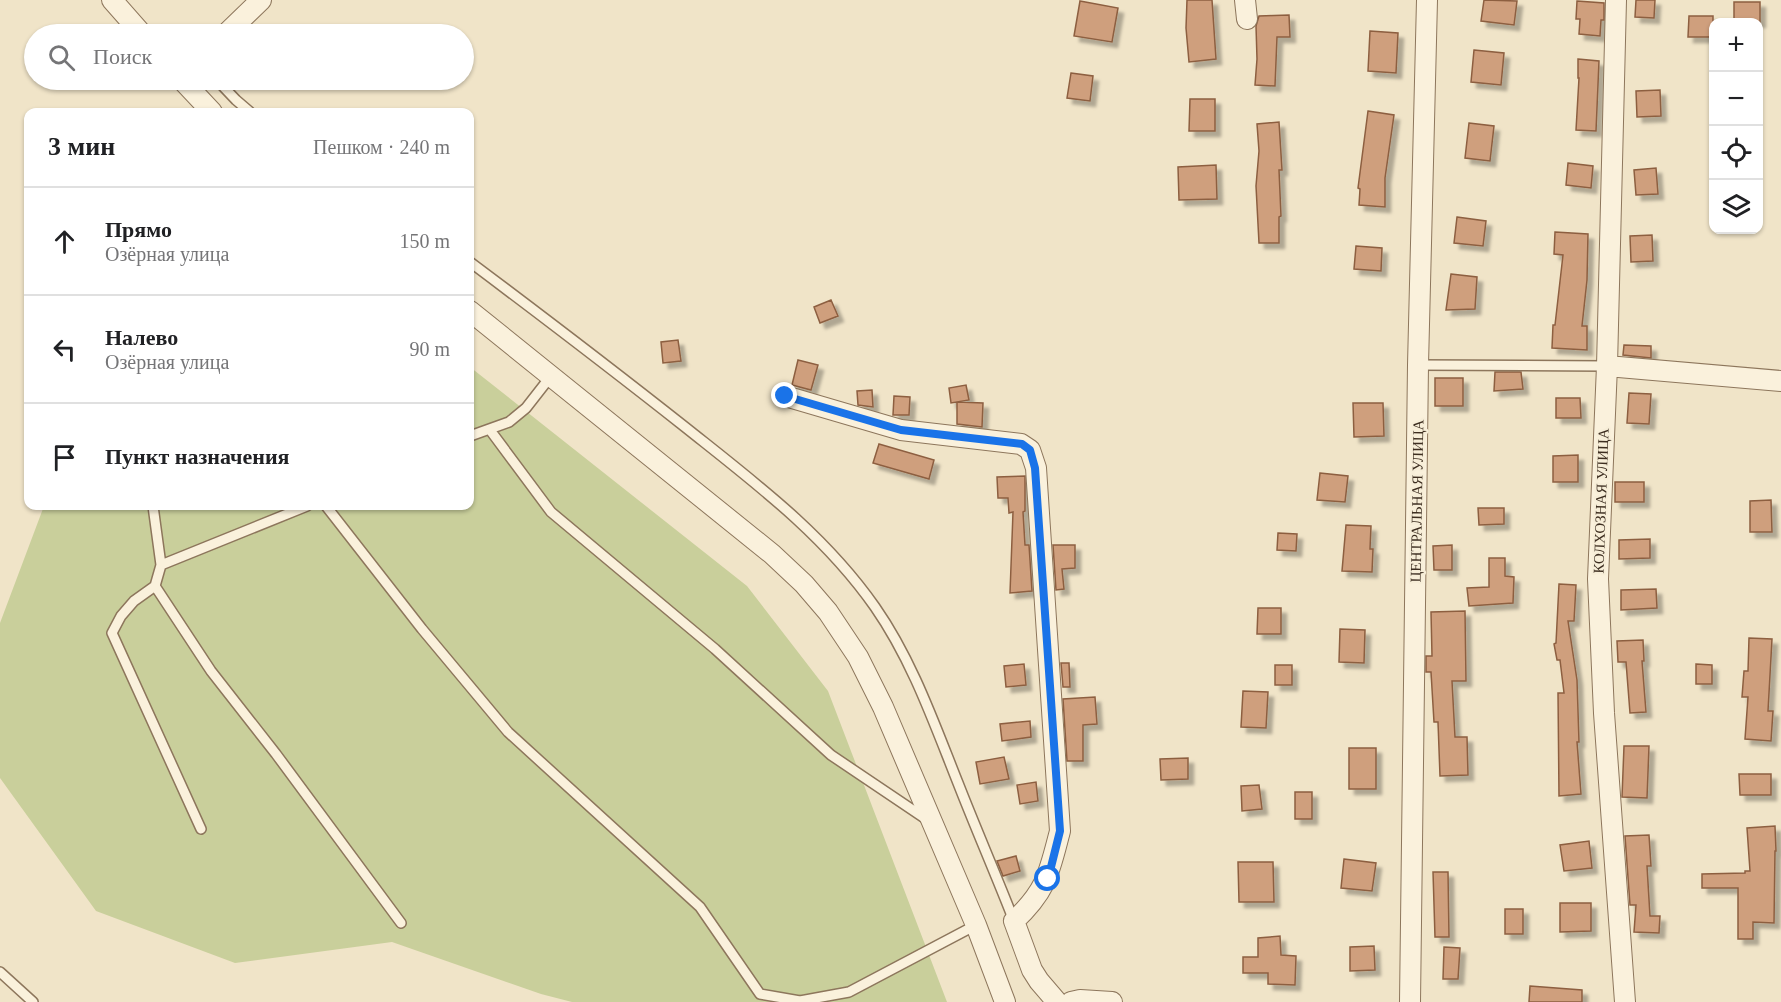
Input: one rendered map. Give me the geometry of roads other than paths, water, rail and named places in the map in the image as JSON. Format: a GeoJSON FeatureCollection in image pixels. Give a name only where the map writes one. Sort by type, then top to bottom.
{"type":"FeatureCollection","features":[{"type":"Feature","properties":{"kind":"street"},"geometry":{"type":"LineString","coordinates":[[112,0],[133,24]]}},
{"type":"Feature","properties":{"kind":"street"},"geometry":{"type":"LineString","coordinates":[[236,24],[261,0]]}},
{"type":"Feature","properties":{"kind":"street","name":"ЦЕНТРАЛЬНАЯ УЛИЦА"},"geometry":{"type":"LineString","coordinates":[[1410,1002],[1418,365],[1427,0]]}},
{"type":"Feature","properties":{"kind":"street","name":"КОЛХОЗНАЯ УЛИЦА"},"geometry":{"type":"LineString","coordinates":[[1616,0],[1607,366],[1598,579],[1604,713],[1625,1002]]}},
{"type":"Feature","properties":{"kind":"street"},"geometry":{"type":"LineString","coordinates":[[194,90],[209,108]]}},
{"type":"Feature","properties":{"kind":"street"},"geometry":{"type":"LineString","coordinates":[[474,314],[772,554],[804,584],[828,612],[858,657],[883,707],[976,925],[1005,1002]]}},
{"type":"Feature","properties":{"kind":"street"},"geometry":{"type":"LineString","coordinates":[[1607,366],[1781,381]]}},
{"type":"Feature","properties":{"kind":"street"},"geometry":{"type":"LineString","coordinates":[[785,396],[901,430],[1022,444],[1030,450],[1035,468],[1060,831],[1048,879],[1034,903],[1014,921],[1032,969],[1057,1002]]}},
{"type":"Feature","properties":{"kind":"street"},"geometry":{"type":"LineString","coordinates":[[1071,1002],[1080,1000],[1112,1002]]}},
{"type":"Feature","properties":{"kind":"lane"},"geometry":{"type":"LineString","coordinates":[[226,90],[245,108]]}},
{"type":"Feature","properties":{"kind":"lane"},"geometry":{"type":"LineString","coordinates":[[474,265],[556,326],[779,502],[819,538],[843,564],[876,609],[905,661],[932,717],[1014,921]]}},
{"type":"Feature","properties":{"kind":"lane"},"geometry":{"type":"LineString","coordinates":[[1418,365],[1607,366]]}},
{"type":"Feature","properties":{"kind":"lane"},"geometry":{"type":"LineString","coordinates":[[474,435],[509,422],[526,408],[551,376]]}},
{"type":"Feature","properties":{"kind":"lane"},"geometry":{"type":"LineString","coordinates":[[490,430],[551,512],[715,649],[831,755],[931,823]]}},
{"type":"Feature","properties":{"kind":"lane"},"geometry":{"type":"LineString","coordinates":[[154,510],[161,565],[155,586],[134,601],[121,616],[112,633],[201,829]]}},
{"type":"Feature","properties":{"kind":"lane"},"geometry":{"type":"LineString","coordinates":[[161,565],[297,510]]}},
{"type":"Feature","properties":{"kind":"lane"},"geometry":{"type":"LineString","coordinates":[[329,510],[422,629],[507,732],[700,907],[760,994],[800,1001],[849,992],[976,925]]}},
{"type":"Feature","properties":{"kind":"lane"},"geometry":{"type":"LineString","coordinates":[[155,586],[211,671],[276,754],[400,923]]}},
{"type":"Feature","properties":{"kind":"lane"},"geometry":{"type":"LineString","coordinates":[[0,972],[33,1002]]}}]}
